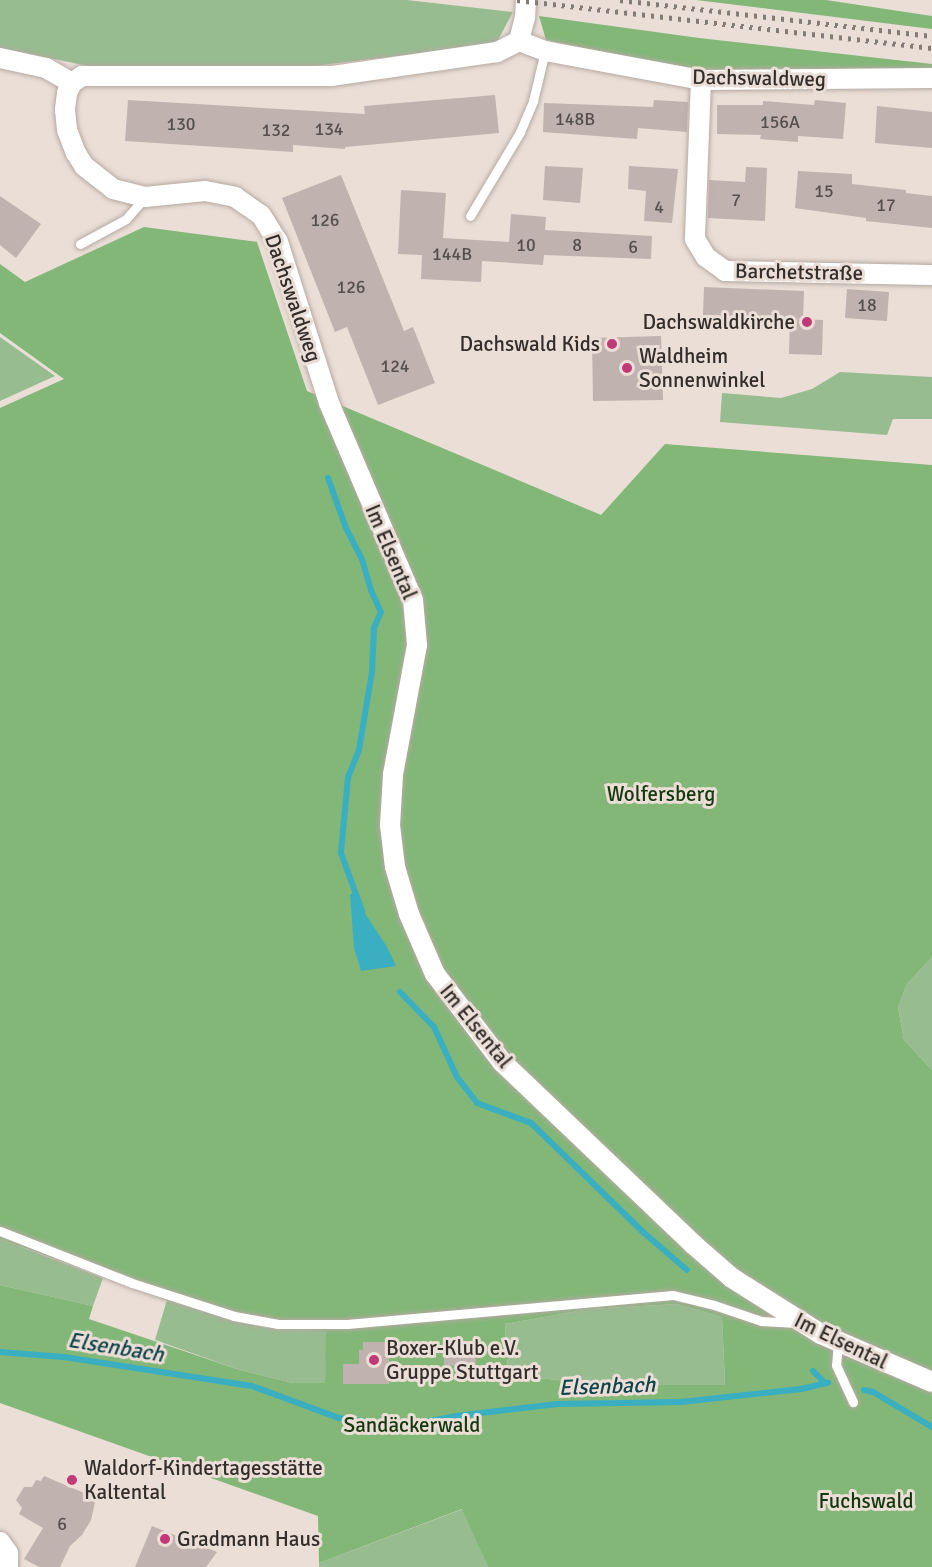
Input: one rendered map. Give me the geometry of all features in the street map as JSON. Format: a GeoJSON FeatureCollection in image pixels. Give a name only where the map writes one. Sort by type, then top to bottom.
{"type":"FeatureCollection","features":[{"type":"Feature","properties":{"kind":"street"},"geometry":{"type":"LineString","coordinates":[[0,58],[46,68],[72,83],[82,76],[333,76],[497,52],[519,41],[526,0]]}},
{"type":"Feature","properties":{"kind":"street","name":"Dachswaldweg"},"geometry":{"type":"LineString","coordinates":[[519,41],[545,51],[701,80],[932,78]]}},
{"type":"Feature","properties":{"kind":"street","name":"Barchetstraße"},"geometry":{"type":"LineString","coordinates":[[701,80],[695,239],[706,257],[726,271],[932,275]]}},
{"type":"Feature","properties":{"kind":"street","name":"Dachswaldweg"},"geometry":{"type":"LineString","coordinates":[[72,83],[65,110],[67,130],[76,153],[94,176],[113,189],[144,197],[182,192],[220,193],[249,204],[271,227],[278,242],[329,403],[360,477]]}},
{"type":"Feature","properties":{"kind":"street","name":"Im Elsental"},"geometry":{"type":"LineString","coordinates":[[360,477],[413,600],[417,620],[417,645],[393,775],[390,825],[395,867],[409,914],[435,974],[502,1062],[694,1245],[732,1278],[802,1324],[838,1343],[932,1382]]}},
{"type":"Feature","properties":{"kind":"street"},"geometry":{"type":"LineString","coordinates":[[0,1542],[8,1553],[8,1567]]}},
{"type":"Feature","properties":{"kind":"lane"},"geometry":{"type":"LineString","coordinates":[[470,216],[520,132],[533,101],[545,51]]}},
{"type":"Feature","properties":{"kind":"lane"},"geometry":{"type":"LineString","coordinates":[[80,244],[126,219],[144,197]]}},
{"type":"Feature","properties":{"kind":"lane"},"geometry":{"type":"LineString","coordinates":[[0,1231],[132,1283],[234,1316],[278,1324],[347,1324],[673,1295],[714,1305],[762,1321],[802,1324]]}},
{"type":"Feature","properties":{"kind":"lane"},"geometry":{"type":"LineString","coordinates":[[838,1343],[836,1365],[853,1402]]}},
{"type":"Feature","properties":{"kind":"green space"},"geometry":{"type":"Polygon","coordinates":[[[0,0],[407,0],[513,12],[498,40],[481,46],[288,69],[93,67],[0,48],[0,0]]]}},
{"type":"Feature","properties":{"kind":"green space"},"geometry":{"type":"Polygon","coordinates":[[[696,0],[826,0],[932,16],[932,29],[696,0]]]}},
{"type":"Feature","properties":{"kind":"green space"},"geometry":{"type":"Polygon","coordinates":[[[539,16],[699,38],[932,64],[932,77],[704,74],[546,40],[539,16]]]}},
{"type":"Feature","properties":{"kind":"green space"},"geometry":{"type":"Polygon","coordinates":[[[144,227],[257,242],[307,391],[601,515],[665,444],[932,465],[932,957],[907,984],[898,1007],[904,1040],[932,1070],[932,1567],[488,1567],[462,1509],[319,1563],[318,1516],[0,1403],[0,1285],[93,1306],[89,1319],[240,1370],[293,1383],[325,1383],[326,1331],[281,1330],[246,1323],[167,1300],[0,1239],[0,408],[64,379],[0,333],[0,264],[25,282],[144,227]],[[677,1304],[589,1309],[505,1324],[508,1375],[608,1385],[725,1385],[722,1317],[677,1304]]]}},
{"type":"Feature","properties":{"kind":"green space"},"geometry":{"type":"Polygon","coordinates":[[[0,337],[55,376],[0,401],[0,337]]]}},
{"type":"Feature","properties":{"kind":"green space"},"geometry":{"type":"Polygon","coordinates":[[[840,372],[932,377],[932,419],[893,419],[887,435],[720,422],[722,393],[781,398],[812,389],[840,372]]]}},
{"type":"Feature","properties":{"kind":"green space"},"geometry":{"type":"Polygon","coordinates":[[[932,957],[932,1070],[904,1040],[898,1007],[907,984],[932,957]]]}},
{"type":"Feature","properties":{"kind":"green space"},"geometry":{"type":"Polygon","coordinates":[[[0,1239],[103,1278],[93,1306],[0,1285],[0,1239]]]}},
{"type":"Feature","properties":{"kind":"green space"},"geometry":{"type":"Polygon","coordinates":[[[167,1300],[246,1324],[281,1330],[327,1331],[325,1383],[293,1383],[240,1370],[155,1340],[167,1300]]]}},
{"type":"Feature","properties":{"kind":"green space"},"geometry":{"type":"Polygon","coordinates":[[[677,1304],[722,1317],[725,1385],[608,1385],[508,1375],[505,1324],[589,1309],[677,1304]]]}},
{"type":"Feature","properties":{"kind":"green space"},"geometry":{"type":"Polygon","coordinates":[[[463,1509],[488,1567],[319,1567],[319,1563],[463,1509]]]}},
{"type":"Feature","properties":{"kind":"water"},"geometry":{"type":"Polygon","coordinates":[[[350,894],[357,894],[362,909],[387,947],[396,966],[361,971],[354,948],[350,894]]]}},
{"type":"Feature","properties":{"kind":"building"},"geometry":{"type":"Polygon","coordinates":[[[495,95],[499,133],[345,147],[345,149],[293,145],[293,152],[125,141],[128,100],[365,114],[364,106],[495,95]]]}},
{"type":"Feature","properties":{"kind":"building"},"geometry":{"type":"Polygon","coordinates":[[[654,100],[688,102],[687,132],[638,128],[637,139],[543,132],[544,103],[653,107],[654,100]]]}},
{"type":"Feature","properties":{"kind":"building"},"geometry":{"type":"Polygon","coordinates":[[[815,100],[846,103],[843,139],[798,136],[798,142],[760,139],[761,135],[717,134],[717,105],[763,105],[763,101],[814,105],[815,100]]]}},
{"type":"Feature","properties":{"kind":"building"},"geometry":{"type":"Polygon","coordinates":[[[877,106],[932,112],[932,148],[875,143],[877,106]]]}},
{"type":"Feature","properties":{"kind":"building"},"geometry":{"type":"Polygon","coordinates":[[[545,166],[583,168],[580,203],[543,200],[545,166]]]}},
{"type":"Feature","properties":{"kind":"building"},"geometry":{"type":"Polygon","coordinates":[[[629,166],[678,169],[672,223],[644,221],[646,191],[628,189],[629,166]]]}},
{"type":"Feature","properties":{"kind":"building"},"geometry":{"type":"Polygon","coordinates":[[[746,167],[767,168],[765,221],[708,218],[709,180],[745,182],[746,167]]]}},
{"type":"Feature","properties":{"kind":"building"},"geometry":{"type":"Polygon","coordinates":[[[798,171],[852,174],[852,184],[906,190],[906,193],[932,196],[932,228],[866,221],[866,218],[795,208],[798,171]]]}},
{"type":"Feature","properties":{"kind":"building"},"geometry":{"type":"Polygon","coordinates":[[[341,175],[404,331],[413,327],[435,383],[378,405],[347,327],[335,332],[282,198],[341,175]]]}},
{"type":"Feature","properties":{"kind":"building"},"geometry":{"type":"Polygon","coordinates":[[[401,190],[446,193],[443,238],[509,242],[511,214],[546,217],[545,230],[652,236],[651,259],[544,255],[543,265],[482,261],[481,282],[421,279],[422,255],[398,254],[401,190]]]}},
{"type":"Feature","properties":{"kind":"building"},"geometry":{"type":"Polygon","coordinates":[[[0,196],[41,224],[16,258],[0,245],[0,196]]]}},
{"type":"Feature","properties":{"kind":"building","name":"Dachswaldkirche"},"geometry":{"type":"Polygon","coordinates":[[[704,287],[804,291],[803,319],[703,315],[704,287]]]}},
{"type":"Feature","properties":{"kind":"building"},"geometry":{"type":"Polygon","coordinates":[[[847,289],[889,292],[887,321],[845,318],[847,289]]]}},
{"type":"Feature","properties":{"kind":"building"},"geometry":{"type":"Polygon","coordinates":[[[790,319],[823,320],[822,355],[789,354],[790,319]]]}},
{"type":"Feature","properties":{"kind":"building","name":"Waldheim Sonnenwinkel"},"geometry":{"type":"Polygon","coordinates":[[[661,336],[663,400],[593,401],[592,338],[661,336]]]}},
{"type":"Feature","properties":{"kind":"building"},"geometry":{"type":"Polygon","coordinates":[[[475,1341],[476,1365],[444,1366],[444,1342],[475,1341]]]}},
{"type":"Feature","properties":{"kind":"building","name":"Boxer-Klub e.V. Gruppe Stuttgart"},"geometry":{"type":"Polygon","coordinates":[[[363,1342],[392,1342],[392,1357],[389,1357],[389,1384],[343,1384],[343,1364],[359,1364],[359,1350],[363,1350],[363,1342]]]}},
{"type":"Feature","properties":{"kind":"building"},"geometry":{"type":"Polygon","coordinates":[[[44,1476],[96,1498],[91,1520],[82,1535],[70,1546],[60,1567],[39,1567],[24,1559],[43,1528],[19,1514],[22,1508],[16,1500],[24,1487],[32,1487],[36,1480],[41,1481],[44,1476]]]}},
{"type":"Feature","properties":{"kind":"building","name":"Gradmann Haus"},"geometry":{"type":"Polygon","coordinates":[[[152,1526],[217,1552],[206,1567],[135,1567],[152,1526]]]}},
{"type":"Feature","properties":{"kind":"waterway"},"geometry":{"type":"LineString","coordinates":[[328,478],[346,528],[362,559],[371,590],[381,612],[374,628],[372,672],[359,750],[348,777],[341,853],[362,911]]}},
{"type":"Feature","properties":{"kind":"waterway"},"geometry":{"type":"LineString","coordinates":[[400,992],[434,1027],[457,1077],[477,1103],[531,1123],[643,1232],[687,1270]]}},
{"type":"Feature","properties":{"kind":"waterway","name":"Elsenbach"},"geometry":{"type":"LineString","coordinates":[[0,1352],[64,1357],[252,1386],[339,1418],[403,1426],[456,1416],[557,1404],[681,1402],[801,1389],[828,1383]]}},
{"type":"Feature","properties":{"kind":"waterway"},"geometry":{"type":"LineString","coordinates":[[813,1371],[824,1382]]}},
{"type":"Feature","properties":{"kind":"waterway","name":"Elsenbach"},"geometry":{"type":"LineString","coordinates":[[864,1390],[873,1392],[932,1427]]}},
{"type":"Feature","properties":{"kind":"railway"},"geometry":{"type":"LineString","coordinates":[[517,0],[932,48]]}},
{"type":"Feature","properties":{"kind":"railway"},"geometry":{"type":"LineString","coordinates":[[620,0],[932,36]]}},
{"type":"Feature","properties":{"kind":"place","name":"Dachswaldkirche"},"geometry":{"type":"Point","coordinates":[807,322]}},
{"type":"Feature","properties":{"kind":"place","name":"Dachswald Kids"},"geometry":{"type":"Point","coordinates":[612,344]}},
{"type":"Feature","properties":{"kind":"place","name":"Waldheim Sonnenwinkel"},"geometry":{"type":"Point","coordinates":[627,368]}},
{"type":"Feature","properties":{"kind":"place","name":"Boxer-Klub e.V. Gruppe Stuttgart"},"geometry":{"type":"Point","coordinates":[374,1360]}},
{"type":"Feature","properties":{"kind":"place","name":"Waldorf-Kindertagesstätte Kaltental"},"geometry":{"type":"Point","coordinates":[72,1480]}},
{"type":"Feature","properties":{"kind":"place","name":"Gradmann Haus"},"geometry":{"type":"Point","coordinates":[165,1539]}},
{"type":"Feature","properties":{"kind":"park label","name":"Wolfersberg"},"geometry":{"type":"Point","coordinates":[661,794]}},
{"type":"Feature","properties":{"kind":"park label","name":"Sandäckerwald"},"geometry":{"type":"Point","coordinates":[412,1425]}},
{"type":"Feature","properties":{"kind":"park label","name":"Fuchswald"},"geometry":{"type":"Point","coordinates":[866,1501]}}]}
